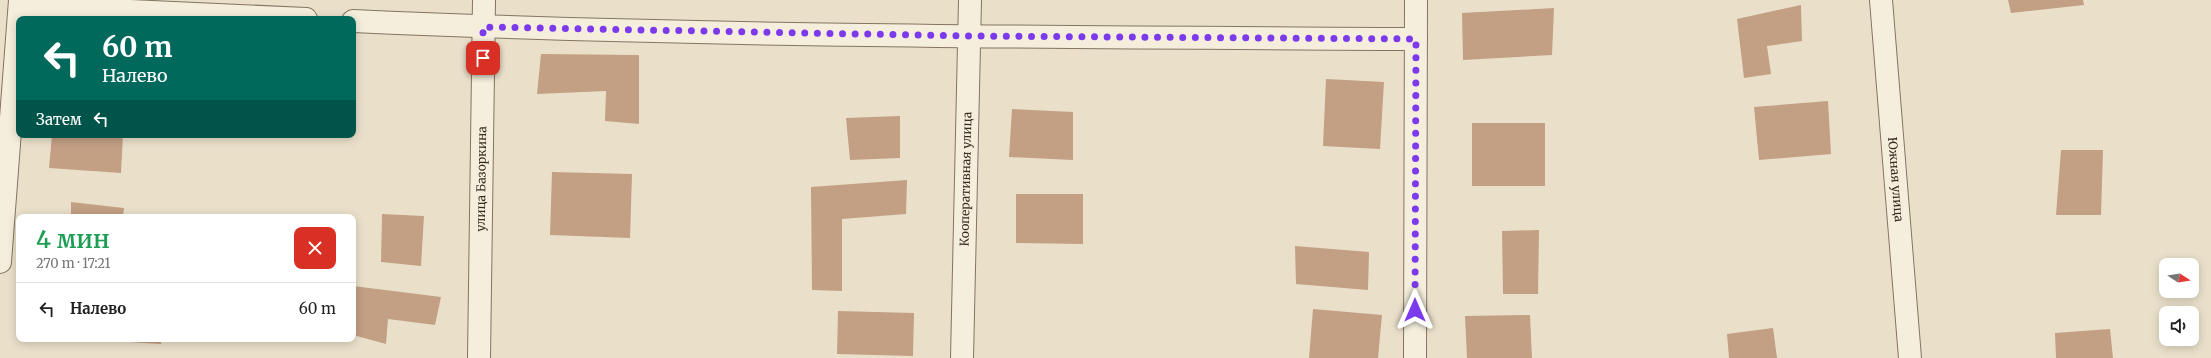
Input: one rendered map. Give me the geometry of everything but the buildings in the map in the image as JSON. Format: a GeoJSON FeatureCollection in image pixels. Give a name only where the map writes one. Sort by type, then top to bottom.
{"type":"FeatureCollection","features":[{"type":"Feature","properties":{"kind":"street","name":"улица Базоркина"},"geometry":{"type":"LineString","coordinates":[[479,358],[484,0]]}},
{"type":"Feature","properties":{"kind":"street","name":"Кооперативная улица"},"geometry":{"type":"LineString","coordinates":[[962,358],[970,0]]}},
{"type":"Feature","properties":{"kind":"street"},"geometry":{"type":"LineString","coordinates":[[1415,358],[1416,0]]}},
{"type":"Feature","properties":{"kind":"street","name":"Южная улица"},"geometry":{"type":"LineString","coordinates":[[1881,0],[1910,358]]}},
{"type":"Feature","properties":{"kind":"street"},"geometry":{"type":"LineString","coordinates":[[19,16],[20,3],[252,16]]}},
{"type":"Feature","properties":{"kind":"street"},"geometry":{"type":"LineString","coordinates":[[356,21],[483,27],[970,36],[1416,39]]}},
{"type":"Feature","properties":{"kind":"street"},"geometry":{"type":"LineString","coordinates":[[0,262],[16,55]]}},
{"type":"Feature","properties":{"kind":"route"},"geometry":{"type":"LineString","coordinates":[[483,58],[483,27],[970,36],[1416,39],[1415,310]]}}]}
